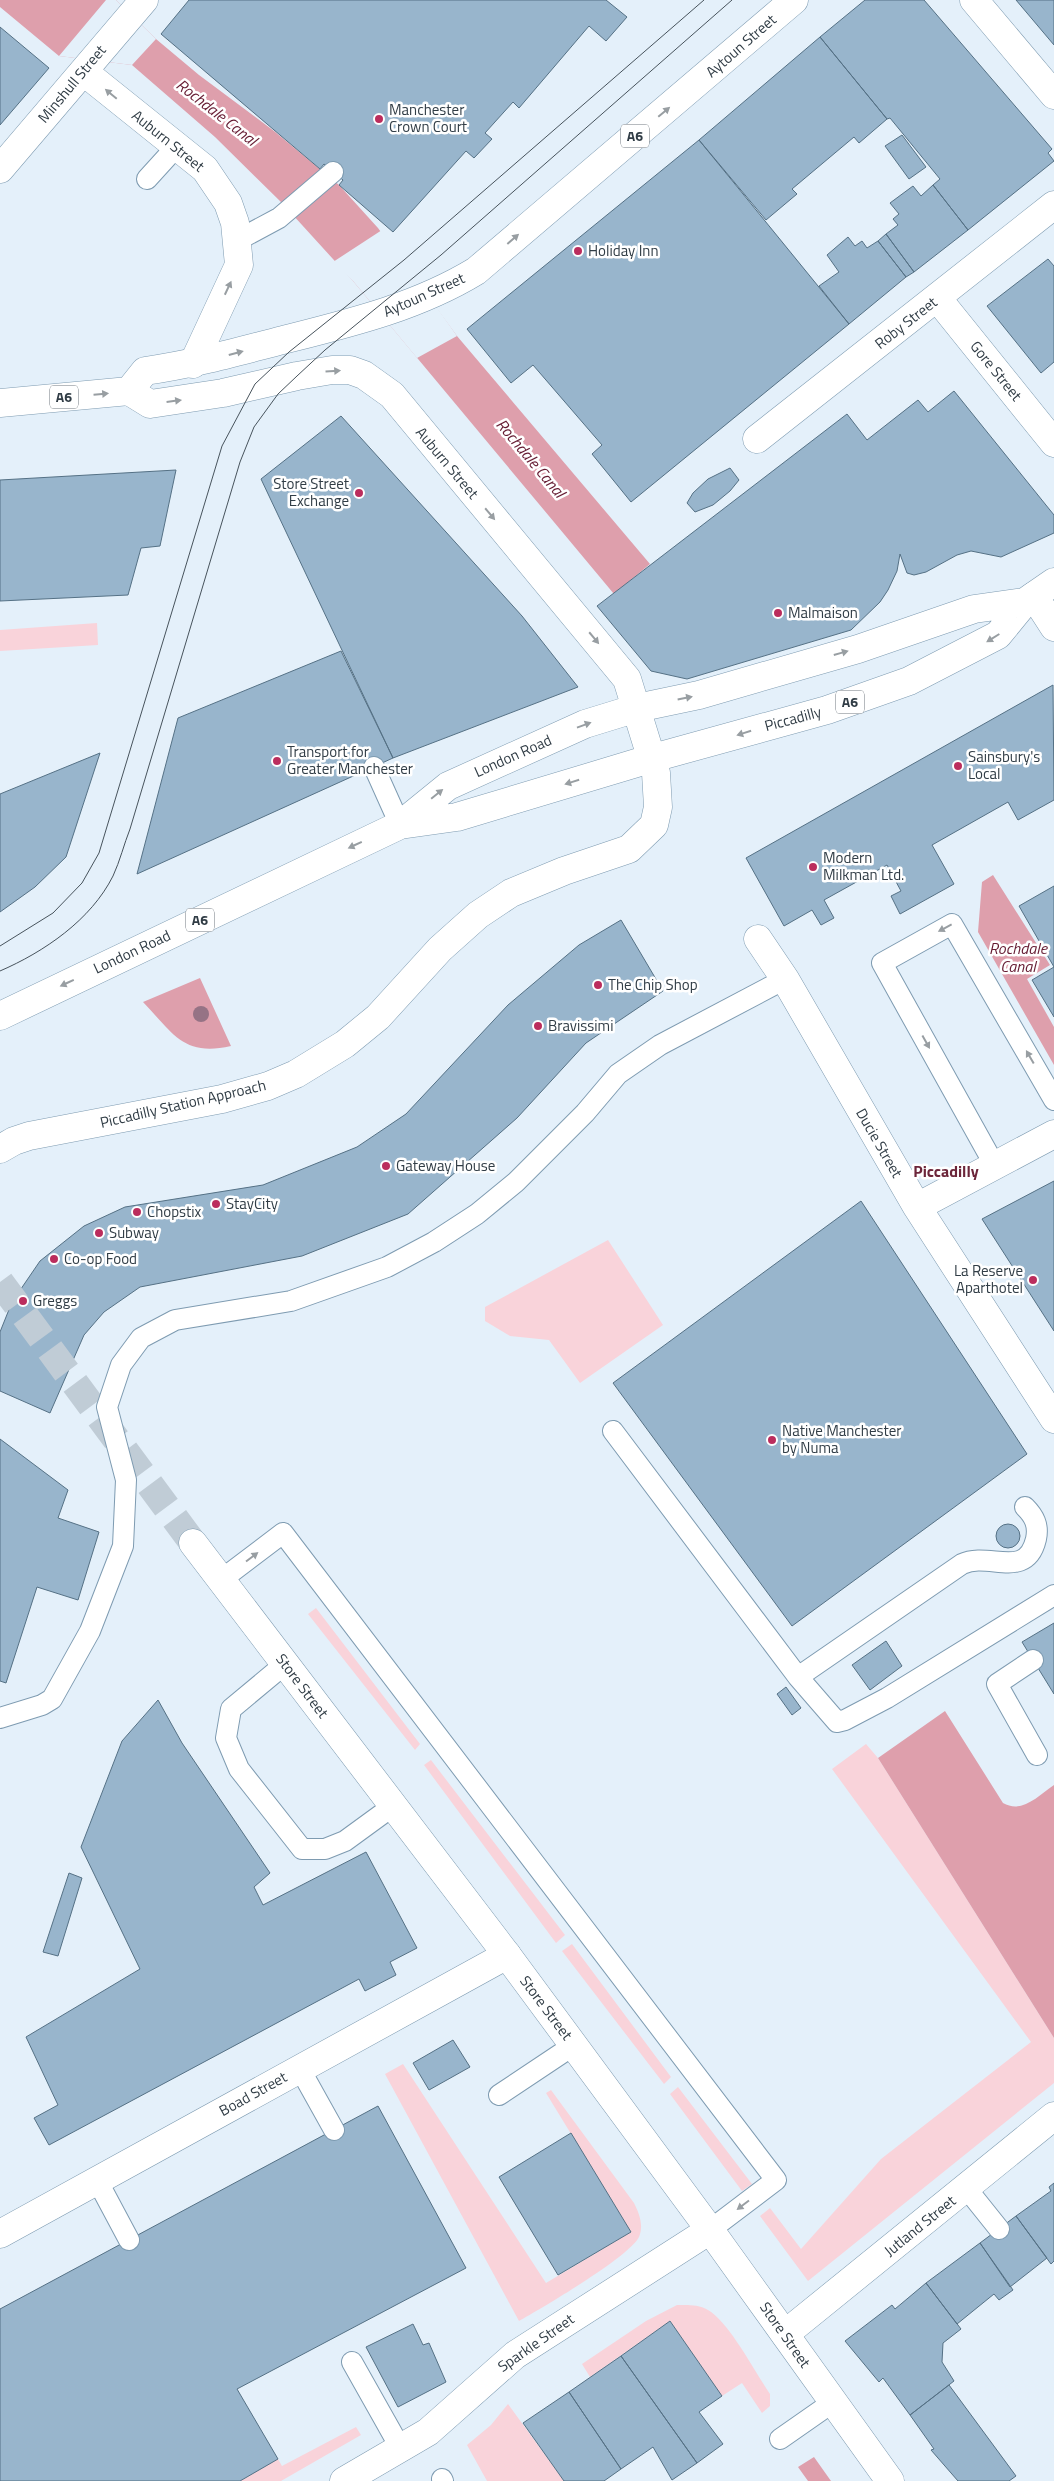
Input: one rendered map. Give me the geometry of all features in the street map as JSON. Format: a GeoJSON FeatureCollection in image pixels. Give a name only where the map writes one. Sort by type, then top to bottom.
{"type":"FeatureCollection","features":[{"type":"Feature","properties":{"kind":"street","name":"Aytoun Street"},"geometry":{"type":"LineString","coordinates":[[128,391],[145,371],[193,364],[363,320],[450,287],[476,271],[794,0]]}},
{"type":"Feature","properties":{"kind":"street"},"geometry":{"type":"LineString","coordinates":[[974,0],[1054,95]]}},
{"type":"Feature","properties":{"kind":"street","name":"Minshull Street"},"geometry":{"type":"LineString","coordinates":[[0,169],[138,8]]}},
{"type":"Feature","properties":{"kind":"street","name":"Auburn Street"},"geometry":{"type":"LineString","coordinates":[[88,66],[205,169],[228,202],[238,240],[239,265],[193,364]]}},
{"type":"Feature","properties":{"kind":"street","name":"Roby Street"},"geometry":{"type":"LineString","coordinates":[[757,439],[938,299],[1054,205]]}},
{"type":"Feature","properties":{"kind":"street","name":"Gore Street"},"geometry":{"type":"LineString","coordinates":[[938,299],[1054,443]]}},
{"type":"Feature","properties":{"kind":"street","name":"Auburn Street"},"geometry":{"type":"LineString","coordinates":[[128,391],[150,404],[223,393],[263,382],[332,370],[350,370],[364,375],[379,384],[392,395],[627,679],[653,758]]}},
{"type":"Feature","properties":{"kind":"street","name":"A6"},"geometry":{"type":"LineString","coordinates":[[0,403],[128,391]]}},
{"type":"Feature","properties":{"kind":"street"},"geometry":{"type":"LineString","coordinates":[[637,708],[699,695],[858,648],[974,609],[1038,593],[1054,628]]}},
{"type":"Feature","properties":{"kind":"street","name":"Piccadilly"},"geometry":{"type":"LineString","coordinates":[[653,758],[827,710],[908,681],[998,635],[1038,593]]}},
{"type":"Feature","properties":{"kind":"street","name":"London Road"},"geometry":{"type":"LineString","coordinates":[[0,1016],[400,825],[448,786],[585,724],[637,708]]}},
{"type":"Feature","properties":{"kind":"street","name":"London Road"},"geometry":{"type":"LineString","coordinates":[[400,825],[457,816],[653,758]]}},
{"type":"Feature","properties":{"kind":"street","name":"Piccadilly Station Approach"},"geometry":{"type":"LineString","coordinates":[[0,1149],[14,1141],[29,1136],[222,1099],[268,1086],[296,1074],[346,1044],[378,1017],[440,948],[478,915],[520,890],[564,871],[630,848],[654,825],[658,807],[653,758]]}},
{"type":"Feature","properties":{"kind":"street","name":"Ducie Street"},"geometry":{"type":"LineString","coordinates":[[758,939],[785,979],[917,1207],[1054,1419]]}},
{"type":"Feature","properties":{"kind":"street"},"geometry":{"type":"LineString","coordinates":[[917,1207],[1054,1134]]}},
{"type":"Feature","properties":{"kind":"street","name":"Store Street"},"geometry":{"type":"LineString","coordinates":[[193,1543],[507,1955],[710,2230],[890,2481]]}},
{"type":"Feature","properties":{"kind":"street","name":"Boad Street"},"geometry":{"type":"LineString","coordinates":[[0,2234],[507,1955]]}},
{"type":"Feature","properties":{"kind":"street","name":"Jutland Street"},"geometry":{"type":"LineString","coordinates":[[785,2334],[967,2189],[1054,2116]]}},
{"type":"Feature","properties":{"kind":"street","name":"Sparkle Street"},"geometry":{"type":"LineString","coordinates":[[344,2481],[401,2449],[441,2421],[515,2355],[710,2230]]}},
{"type":"Feature","properties":{"kind":"lane"},"geometry":{"type":"LineString","coordinates":[[147,179],[177,146]]}},
{"type":"Feature","properties":{"kind":"lane"},"geometry":{"type":"LineString","coordinates":[[238,240],[279,218],[333,172]]}},
{"type":"Feature","properties":{"kind":"lane"},"geometry":{"type":"LineString","coordinates":[[374,767],[400,825]]}},
{"type":"Feature","properties":{"kind":"lane"},"geometry":{"type":"LineString","coordinates":[[995,1166],[882,963],[952,924],[1054,1100]]}},
{"type":"Feature","properties":{"kind":"lane"},"geometry":{"type":"LineString","coordinates":[[0,1718],[42,1705],[52,1699],[90,1631],[123,1546],[126,1480],[107,1407],[121,1365],[141,1338],[175,1320],[292,1301],[387,1267],[434,1242],[477,1214],[516,1182],[585,1113],[618,1074],[660,1045],[785,979]]}},
{"type":"Feature","properties":{"kind":"lane"},"geometry":{"type":"LineString","coordinates":[[613,1431],[798,1677],[834,1721],[840,1722],[887,1698],[1054,1595]]}},
{"type":"Feature","properties":{"kind":"lane"},"geometry":{"type":"LineString","coordinates":[[798,1677],[962,1564],[977,1560],[1011,1563],[1024,1558],[1035,1544],[1038,1530],[1036,1521],[1025,1507]]}},
{"type":"Feature","properties":{"kind":"lane"},"geometry":{"type":"LineString","coordinates":[[221,1580],[283,1533],[776,2180],[710,2230]]}},
{"type":"Feature","properties":{"kind":"lane"},"geometry":{"type":"LineString","coordinates":[[1033,1660],[997,1684],[1037,1754]]}},
{"type":"Feature","properties":{"kind":"lane"},"geometry":{"type":"LineString","coordinates":[[285,1664],[231,1709],[226,1738],[239,1769],[302,1849],[325,1849],[345,1841],[393,1806]]}},
{"type":"Feature","properties":{"kind":"lane"},"geometry":{"type":"LineString","coordinates":[[499,2095],[574,2046]]}},
{"type":"Feature","properties":{"kind":"lane"},"geometry":{"type":"LineString","coordinates":[[300,2068],[334,2130]]}},
{"type":"Feature","properties":{"kind":"lane"},"geometry":{"type":"LineString","coordinates":[[98,2180],[129,2240]]}},
{"type":"Feature","properties":{"kind":"lane"},"geometry":{"type":"LineString","coordinates":[[967,2189],[999,2229]]}},
{"type":"Feature","properties":{"kind":"lane"},"geometry":{"type":"LineString","coordinates":[[352,2362],[401,2449]]}},
{"type":"Feature","properties":{"kind":"lane"},"geometry":{"type":"LineString","coordinates":[[780,2439],[832,2402]]}},
{"type":"Feature","properties":{"kind":"shaded area"},"geometry":{"type":"Polygon","coordinates":[[[0,0],[116,0],[156,39],[199,75],[274,131],[339,185],[378,228],[457,336],[650,564],[614,594],[353,281],[282,203],[215,137],[132,65],[59,56],[0,7],[0,0]]]}},
{"type":"Feature","properties":{"kind":"shaded area"},"geometry":{"type":"Polygon","coordinates":[[[97,623],[98,645],[0,651],[0,630],[97,623]]]}},
{"type":"Feature","properties":{"kind":"shaded area","name":"Rochdale Canal"},"geometry":{"type":"Polygon","coordinates":[[[993,875],[1050,965],[1027,979],[1054,1027],[1054,1065],[978,932],[982,882],[993,875]]]}},
{"type":"Feature","properties":{"kind":"shaded area"},"geometry":{"type":"Polygon","coordinates":[[[200,978],[231,1046],[215,1049],[201,1048],[180,1040],[143,1002],[200,978]]]}},
{"type":"Feature","properties":{"kind":"shaded area"},"geometry":{"type":"Polygon","coordinates":[[[608,1240],[663,1325],[580,1383],[549,1340],[510,1336],[485,1321],[485,1307],[608,1240]]]}},
{"type":"Feature","properties":{"kind":"shaded area"},"geometry":{"type":"Polygon","coordinates":[[[316,1608],[420,1744],[415,1750],[308,1614],[316,1608]]]}},
{"type":"Feature","properties":{"kind":"shaded area"},"geometry":{"type":"Polygon","coordinates":[[[945,1711],[1003,1803],[1010,1806],[1023,1805],[1054,1785],[1054,2038],[878,1758],[945,1711]]]}},
{"type":"Feature","properties":{"kind":"shaded area"},"geometry":{"type":"Polygon","coordinates":[[[866,1744],[878,1758],[1054,2038],[1054,2083],[808,2281],[760,2216],[770,2208],[801,2249],[881,2159],[1031,2042],[832,1769],[866,1744]]]}},
{"type":"Feature","properties":{"kind":"shaded area"},"geometry":{"type":"Polygon","coordinates":[[[431,1760],[565,1935],[556,1943],[424,1765],[431,1760]]]}},
{"type":"Feature","properties":{"kind":"shaded area"},"geometry":{"type":"Polygon","coordinates":[[[572,1944],[671,2077],[664,2084],[562,1951],[572,1944]]]}},
{"type":"Feature","properties":{"kind":"shaded area"},"geometry":{"type":"Polygon","coordinates":[[[403,2064],[546,2283],[631,2232],[546,2093],[551,2090],[634,2203],[641,2224],[639,2237],[632,2246],[603,2269],[519,2321],[385,2074],[403,2064]]]}},
{"type":"Feature","properties":{"kind":"shaded area"},"geometry":{"type":"Polygon","coordinates":[[[678,2087],[752,2184],[742,2191],[670,2094],[678,2087]]]}},
{"type":"Feature","properties":{"kind":"shaded area"},"geometry":{"type":"Polygon","coordinates":[[[677,2305],[692,2305],[708,2310],[716,2316],[733,2336],[770,2394],[770,2406],[762,2413],[742,2383],[722,2396],[670,2321],[590,2377],[582,2364],[646,2321],[677,2305]]]}},
{"type":"Feature","properties":{"kind":"shaded area"},"geometry":{"type":"Polygon","coordinates":[[[508,2404],[564,2481],[487,2481],[467,2445],[491,2425],[508,2404]]]}},
{"type":"Feature","properties":{"kind":"shaded area"},"geometry":{"type":"Polygon","coordinates":[[[356,2427],[361,2435],[281,2481],[240,2481],[278,2459],[282,2466],[356,2427]]]}},
{"type":"Feature","properties":{"kind":"shaded area"},"geometry":{"type":"Polygon","coordinates":[[[814,2457],[831,2481],[808,2481],[798,2467],[814,2457]]]}},
{"type":"Feature","properties":{"kind":"pier"},"geometry":{"type":"Polygon","coordinates":[[[106,0],[116,0],[156,39],[132,65],[59,56],[106,0]]]}},
{"type":"Feature","properties":{"kind":"pier"},"geometry":{"type":"Polygon","coordinates":[[[382,230],[457,336],[417,358],[353,281],[333,262],[382,230]]]}},
{"type":"Feature","properties":{"kind":"building","name":"Manchester Crown Court"},"geometry":{"type":"Polygon","coordinates":[[[189,0],[606,0],[627,17],[606,41],[589,26],[519,108],[513,102],[485,133],[492,139],[474,158],[466,151],[393,232],[339,185],[343,180],[324,164],[320,169],[161,34],[189,0]]]}},
{"type":"Feature","properties":{"kind":"building"},"geometry":{"type":"Polygon","coordinates":[[[865,0],[924,0],[1052,149],[1048,153],[1054,161],[968,230],[933,185],[940,179],[890,118],[887,119],[820,37],[865,0]]]}},
{"type":"Feature","properties":{"kind":"building"},"geometry":{"type":"Polygon","coordinates":[[[1016,0],[1054,0],[1054,45],[1016,0]]]}},
{"type":"Feature","properties":{"kind":"building"},"geometry":{"type":"Polygon","coordinates":[[[0,27],[49,68],[0,125],[0,27]]]}},
{"type":"Feature","properties":{"kind":"building"},"geometry":{"type":"Polygon","coordinates":[[[820,37],[887,119],[859,143],[854,137],[792,189],[797,194],[766,220],[699,140],[820,37]]]}},
{"type":"Feature","properties":{"kind":"building"},"geometry":{"type":"Polygon","coordinates":[[[902,135],[926,167],[909,179],[885,146],[902,135]]]}},
{"type":"Feature","properties":{"kind":"building"},"geometry":{"type":"Polygon","coordinates":[[[699,140],[849,324],[631,502],[592,454],[602,445],[533,365],[511,383],[467,329],[699,140]]]}},
{"type":"Feature","properties":{"kind":"building"},"geometry":{"type":"Polygon","coordinates":[[[933,185],[968,230],[914,272],[886,234],[898,225],[893,219],[899,214],[890,203],[913,186],[921,196],[933,185]]]}},
{"type":"Feature","properties":{"kind":"building"},"geometry":{"type":"Polygon","coordinates":[[[886,234],[914,272],[906,277],[878,241],[886,234]]]}},
{"type":"Feature","properties":{"kind":"building"},"geometry":{"type":"Polygon","coordinates":[[[848,237],[855,246],[862,241],[867,248],[878,241],[906,277],[849,324],[819,286],[839,272],[827,255],[848,237]]]}},
{"type":"Feature","properties":{"kind":"building"},"geometry":{"type":"Polygon","coordinates":[[[1048,259],[1054,266],[1054,362],[1041,373],[987,306],[1048,259]]]}},
{"type":"Feature","properties":{"kind":"building"},"geometry":{"type":"Polygon","coordinates":[[[954,391],[1054,515],[1054,533],[1001,557],[971,551],[957,555],[926,572],[914,575],[907,573],[900,554],[897,571],[888,590],[880,602],[851,630],[687,679],[651,671],[597,606],[847,414],[867,440],[918,400],[928,412],[954,391]]]}},
{"type":"Feature","properties":{"kind":"building"},"geometry":{"type":"Polygon","coordinates":[[[341,416],[522,616],[578,687],[393,758],[261,479],[341,416]]]}},
{"type":"Feature","properties":{"kind":"building"},"geometry":{"type":"Polygon","coordinates":[[[730,468],[739,480],[730,491],[713,505],[695,512],[687,503],[693,493],[708,479],[730,468]]]}},
{"type":"Feature","properties":{"kind":"building"},"geometry":{"type":"Polygon","coordinates":[[[176,470],[160,546],[141,548],[128,595],[0,601],[0,480],[176,470]]]}},
{"type":"Feature","properties":{"kind":"building","name":"Transport for Greater Manchester"},"geometry":{"type":"Polygon","coordinates":[[[341,651],[393,758],[137,874],[178,718],[341,651]]]}},
{"type":"Feature","properties":{"kind":"building"},"geometry":{"type":"Polygon","coordinates":[[[1053,685],[1054,800],[1018,820],[1008,802],[932,845],[954,884],[900,914],[891,896],[901,891],[887,865],[824,900],[834,918],[821,925],[812,910],[784,926],[746,858],[1053,685]]]}},
{"type":"Feature","properties":{"kind":"building"},"geometry":{"type":"Polygon","coordinates":[[[100,753],[66,857],[35,887],[0,912],[0,794],[100,753]]]}},
{"type":"Feature","properties":{"kind":"building"},"geometry":{"type":"Polygon","coordinates":[[[1054,886],[1054,967],[1019,906],[1054,886]]]}},
{"type":"Feature","properties":{"kind":"building","name":"Gateway House"},"geometry":{"type":"Polygon","coordinates":[[[621,920],[663,991],[586,1043],[517,1118],[408,1214],[302,1256],[140,1287],[104,1312],[84,1335],[50,1413],[0,1391],[0,1332],[12,1302],[40,1261],[84,1226],[125,1207],[263,1185],[357,1147],[406,1114],[508,1005],[579,945],[621,920]]]}},
{"type":"Feature","properties":{"kind":"building"},"geometry":{"type":"Polygon","coordinates":[[[1054,967],[1054,1017],[1032,980],[1054,967]]]}},
{"type":"Feature","properties":{"kind":"building"},"geometry":{"type":"Polygon","coordinates":[[[1054,1181],[1054,1331],[982,1219],[1054,1181]]]}},
{"type":"Feature","properties":{"kind":"building"},"geometry":{"type":"Polygon","coordinates":[[[861,1201],[1027,1454],[792,1626],[613,1383],[861,1201]]]}},
{"type":"Feature","properties":{"kind":"building"},"geometry":{"type":"Polygon","coordinates":[[[0,1439],[68,1490],[58,1518],[99,1532],[78,1600],[37,1587],[6,1683],[0,1681],[0,1439]]]}},
{"type":"Feature","properties":{"kind":"building"},"geometry":{"type":"Polygon","coordinates":[[[1008,1524],[1013,1525],[1019,1531],[1019,1541],[1013,1547],[1008,1548],[1003,1547],[997,1541],[996,1536],[997,1531],[1003,1525],[1008,1524]]]}},
{"type":"Feature","properties":{"kind":"building"},"geometry":{"type":"Polygon","coordinates":[[[1054,1623],[1054,1694],[1022,1642],[1054,1623]]]}},
{"type":"Feature","properties":{"kind":"building"},"geometry":{"type":"Polygon","coordinates":[[[886,1641],[902,1666],[870,1690],[852,1665],[886,1641]]]}},
{"type":"Feature","properties":{"kind":"building"},"geometry":{"type":"Polygon","coordinates":[[[786,1687],[801,1708],[792,1715],[777,1694],[786,1687]]]}},
{"type":"Feature","properties":{"kind":"building"},"geometry":{"type":"Polygon","coordinates":[[[158,1700],[182,1743],[270,1873],[254,1887],[263,1905],[366,1852],[417,1948],[390,1962],[396,1975],[365,1991],[359,1979],[49,2145],[34,2118],[58,2105],[26,2037],[140,1969],[81,1847],[122,1741],[158,1700]]]}},
{"type":"Feature","properties":{"kind":"building"},"geometry":{"type":"Polygon","coordinates":[[[69,1873],[82,1878],[58,1956],[43,1952],[69,1873]]]}},
{"type":"Feature","properties":{"kind":"building"},"geometry":{"type":"Polygon","coordinates":[[[453,2040],[470,2067],[429,2090],[413,2063],[453,2040]]]}},
{"type":"Feature","properties":{"kind":"building"},"geometry":{"type":"Polygon","coordinates":[[[378,2106],[466,2268],[237,2389],[278,2459],[240,2481],[0,2481],[0,2309],[378,2106]]]}},
{"type":"Feature","properties":{"kind":"building"},"geometry":{"type":"Polygon","coordinates":[[[571,2133],[631,2232],[558,2275],[499,2177],[571,2133]]]}},
{"type":"Feature","properties":{"kind":"building"},"geometry":{"type":"Polygon","coordinates":[[[1054,2183],[1054,2261],[1051,2264],[1016,2216],[1051,2191],[1049,2187],[1054,2183]]]}},
{"type":"Feature","properties":{"kind":"building"},"geometry":{"type":"Polygon","coordinates":[[[1016,2216],[1047,2258],[1010,2287],[980,2243],[1016,2216]]]}},
{"type":"Feature","properties":{"kind":"building"},"geometry":{"type":"Polygon","coordinates":[[[980,2243],[1013,2290],[999,2300],[994,2294],[957,2324],[926,2283],[980,2243]]]}},
{"type":"Feature","properties":{"kind":"building"},"geometry":{"type":"Polygon","coordinates":[[[926,2283],[961,2329],[943,2343],[942,2362],[954,2381],[910,2415],[883,2378],[879,2382],[845,2341],[892,2305],[895,2309],[926,2283]]]}},
{"type":"Feature","properties":{"kind":"building"},"geometry":{"type":"Polygon","coordinates":[[[670,2321],[722,2396],[699,2412],[723,2444],[697,2463],[621,2356],[670,2321]]]}},
{"type":"Feature","properties":{"kind":"building"},"geometry":{"type":"Polygon","coordinates":[[[413,2324],[423,2345],[429,2343],[446,2382],[398,2407],[366,2347],[413,2324]]]}},
{"type":"Feature","properties":{"kind":"building"},"geometry":{"type":"Polygon","coordinates":[[[621,2356],[697,2463],[672,2480],[653,2447],[621,2469],[569,2392],[621,2356]]]}},
{"type":"Feature","properties":{"kind":"building"},"geometry":{"type":"Polygon","coordinates":[[[949,2385],[1016,2476],[1009,2481],[958,2481],[931,2450],[934,2449],[910,2415],[949,2385]]]}},
{"type":"Feature","properties":{"kind":"building"},"geometry":{"type":"Polygon","coordinates":[[[569,2392],[621,2469],[604,2481],[564,2481],[523,2423],[569,2392]]]}},
{"type":"Feature","properties":{"kind":"tunnel"},"geometry":{"type":"LineString","coordinates":[[0,1282],[193,1543]]}},
{"type":"Feature","properties":{"kind":"tram line"},"geometry":{"type":"LineString","coordinates":[[0,946],[53,913],[82,883],[99,853],[222,446],[255,384],[289,352],[404,260],[704,0]]}},
{"type":"Feature","properties":{"kind":"tram line"},"geometry":{"type":"LineString","coordinates":[[0,971],[33,954],[65,933],[92,907],[104,892],[113,876],[130,829],[240,462],[254,427],[278,394],[325,350],[441,255],[732,0]]}},
{"type":"Feature","properties":{"kind":"place","name":"Manchester Crown Court"},"geometry":{"type":"Point","coordinates":[379,119]}},
{"type":"Feature","properties":{"kind":"place","name":"Holiday Inn"},"geometry":{"type":"Point","coordinates":[578,251]}},
{"type":"Feature","properties":{"kind":"place","name":"Store Street Exchange"},"geometry":{"type":"Point","coordinates":[359,493]}},
{"type":"Feature","properties":{"kind":"place","name":"Malmaison"},"geometry":{"type":"Point","coordinates":[778,613]}},
{"type":"Feature","properties":{"kind":"place","name":"Transport for Greater Manchester"},"geometry":{"type":"Point","coordinates":[277,761]}},
{"type":"Feature","properties":{"kind":"place","name":"Sainsbury's Local"},"geometry":{"type":"Point","coordinates":[958,766]}},
{"type":"Feature","properties":{"kind":"place","name":"Modern Milkman Ltd."},"geometry":{"type":"Point","coordinates":[813,867]}},
{"type":"Feature","properties":{"kind":"place","name":"The Chip Shop"},"geometry":{"type":"Point","coordinates":[598,985]}},
{"type":"Feature","properties":{"kind":"place","name":"Bravissimi"},"geometry":{"type":"Point","coordinates":[538,1026]}},
{"type":"Feature","properties":{"kind":"place","name":"Gateway House"},"geometry":{"type":"Point","coordinates":[386,1166]}},
{"type":"Feature","properties":{"kind":"place","name":"StayCity"},"geometry":{"type":"Point","coordinates":[216,1204]}},
{"type":"Feature","properties":{"kind":"place","name":"Chopstix"},"geometry":{"type":"Point","coordinates":[137,1212]}},
{"type":"Feature","properties":{"kind":"place","name":"Subway"},"geometry":{"type":"Point","coordinates":[99,1233]}},
{"type":"Feature","properties":{"kind":"place","name":"Co-op Food"},"geometry":{"type":"Point","coordinates":[54,1259]}},
{"type":"Feature","properties":{"kind":"place","name":"La Reserve Aparthotel"},"geometry":{"type":"Point","coordinates":[1033,1280]}},
{"type":"Feature","properties":{"kind":"place","name":"Greggs"},"geometry":{"type":"Point","coordinates":[23,1301]}},
{"type":"Feature","properties":{"kind":"place","name":"Native Manchester by Numa"},"geometry":{"type":"Point","coordinates":[772,1440]}},
{"type":"Feature","properties":{"kind":"district","name":"Piccadilly"},"geometry":{"type":"Point","coordinates":[946,1171]}}]}
